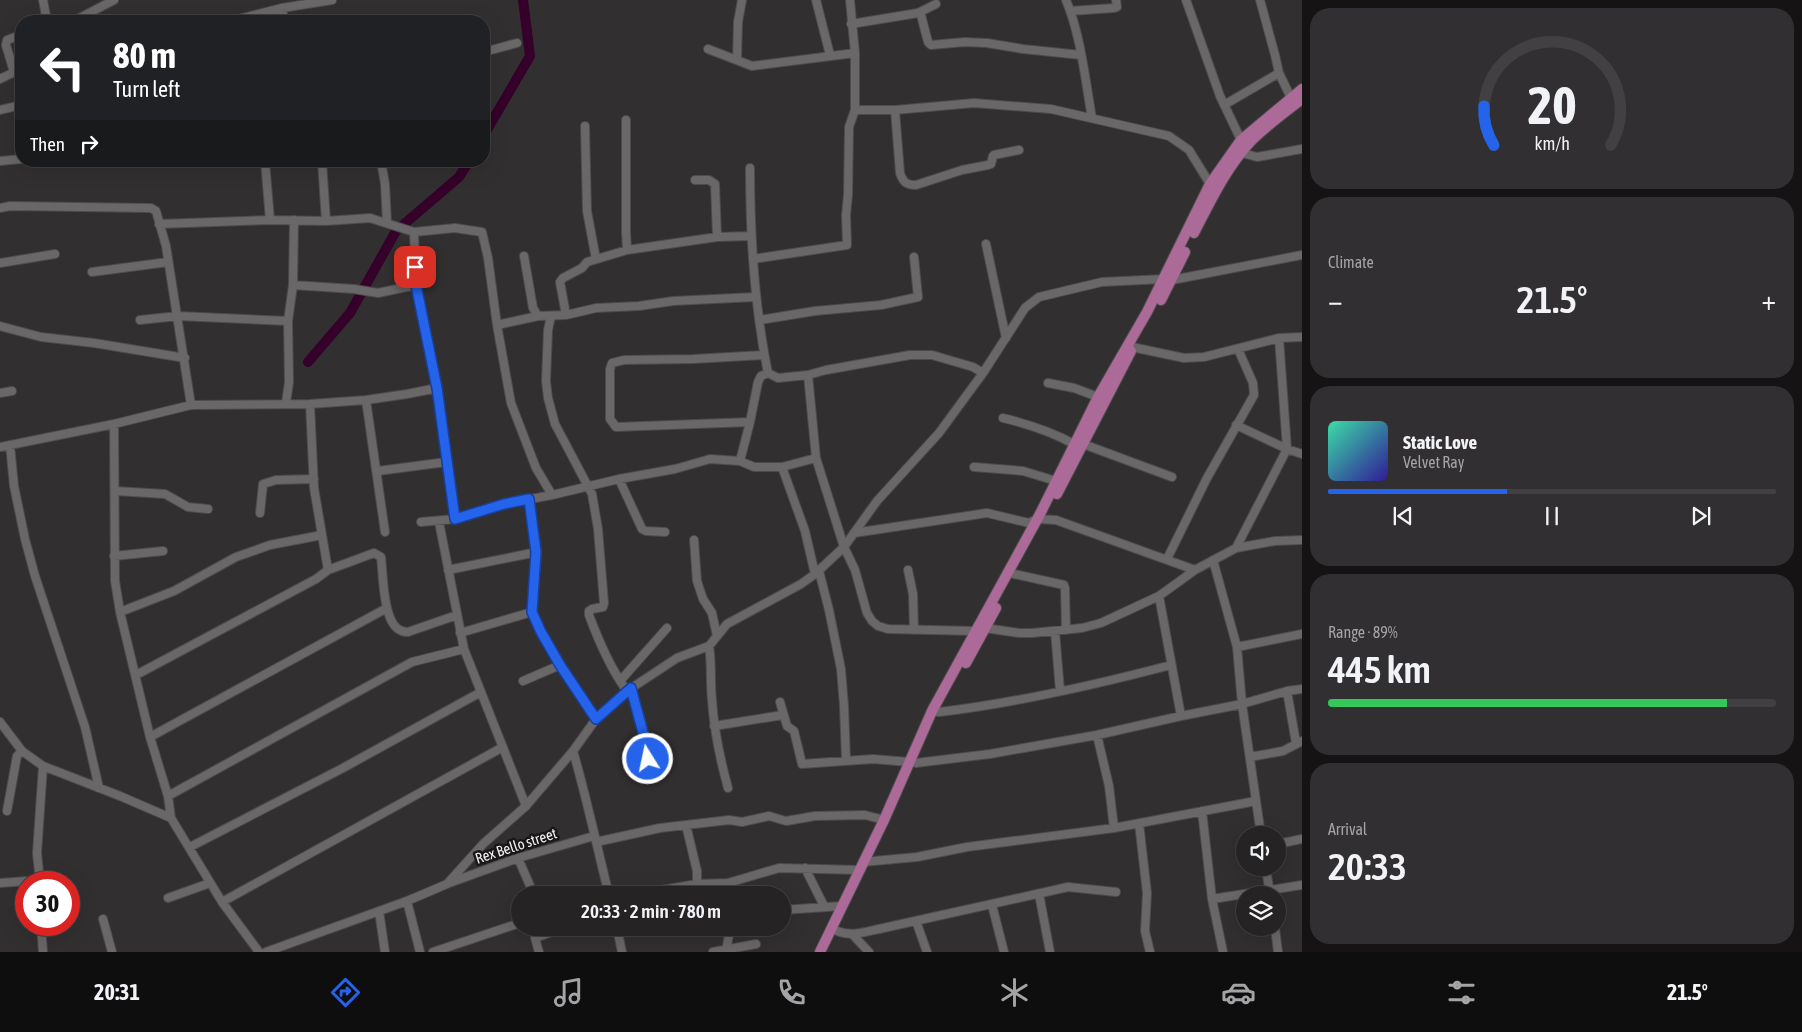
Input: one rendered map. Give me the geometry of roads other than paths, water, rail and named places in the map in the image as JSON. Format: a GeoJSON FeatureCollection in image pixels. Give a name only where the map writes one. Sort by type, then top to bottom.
{"type":"FeatureCollection","features":[{"type":"Feature","properties":{"kind":"main road"},"geometry":{"type":"LineString","coordinates":[[820,952],[913,763],[935,712],[1218,186],[1230,167],[1252,141],[1296,101],[1302,90]]}},
{"type":"Feature","properties":{"kind":"main road"},"geometry":{"type":"LineString","coordinates":[[1168,280],[1210,184],[1241,140],[1296,101]]}},
{"type":"Feature","properties":{"kind":"main road"},"geometry":{"type":"LineString","coordinates":[[980,630],[1014,574],[1056,481],[1079,444],[1098,397],[1130,347]]}},
{"type":"Feature","properties":{"kind":"main road"},"geometry":{"type":"LineString","coordinates":[[826,952],[837,931],[884,820],[913,763]]}},
{"type":"Feature","properties":{"kind":"street"},"geometry":{"type":"LineString","coordinates":[[43,0],[46,15]]}},
{"type":"Feature","properties":{"kind":"street"},"geometry":{"type":"LineString","coordinates":[[85,15],[114,0]]}},
{"type":"Feature","properties":{"kind":"street"},"geometry":{"type":"LineString","coordinates":[[255,15],[282,8],[332,0]]}},
{"type":"Feature","properties":{"kind":"street"},"geometry":{"type":"LineString","coordinates":[[738,60],[738,22],[742,0]]}},
{"type":"Feature","properties":{"kind":"street"},"geometry":{"type":"LineString","coordinates":[[816,0],[830,55]]}},
{"type":"Feature","properties":{"kind":"street"},"geometry":{"type":"LineString","coordinates":[[753,259],[847,245],[846,215],[849,127],[855,110],[855,53],[850,0]]}},
{"type":"Feature","properties":{"kind":"street"},"geometry":{"type":"LineString","coordinates":[[1066,0],[1080,54],[1092,118]]}},
{"type":"Feature","properties":{"kind":"street"},"geometry":{"type":"LineString","coordinates":[[1070,11],[1114,8],[1117,7],[1116,0]]}},
{"type":"Feature","properties":{"kind":"street"},"geometry":{"type":"LineString","coordinates":[[1186,0],[1224,105],[1241,140]]}},
{"type":"Feature","properties":{"kind":"street"},"geometry":{"type":"LineString","coordinates":[[1260,0],[1275,55],[1278,74],[1296,101]]}},
{"type":"Feature","properties":{"kind":"street"},"geometry":{"type":"LineString","coordinates":[[851,24],[918,13],[936,4]]}},
{"type":"Feature","properties":{"kind":"street"},"geometry":{"type":"LineString","coordinates":[[282,8],[283,15]]}},
{"type":"Feature","properties":{"kind":"street"},"geometry":{"type":"LineString","coordinates":[[918,13],[921,15],[928,42],[931,45],[965,42],[1080,54]]}},
{"type":"Feature","properties":{"kind":"street"},"geometry":{"type":"LineString","coordinates":[[15,37],[7,40],[6,44],[15,65]]}},
{"type":"Feature","properties":{"kind":"street"},"geometry":{"type":"LineString","coordinates":[[490,50],[517,43]]}},
{"type":"Feature","properties":{"kind":"street"},"geometry":{"type":"LineString","coordinates":[[708,49],[752,66],[855,53]]}},
{"type":"Feature","properties":{"kind":"street"},"geometry":{"type":"LineString","coordinates":[[0,79],[15,71]]}},
{"type":"Feature","properties":{"kind":"street"},"geometry":{"type":"LineString","coordinates":[[1224,105],[1278,74]]}},
{"type":"Feature","properties":{"kind":"street"},"geometry":{"type":"LineString","coordinates":[[855,110],[896,110],[974,103],[1051,108],[1169,136],[1189,150],[1210,184]]}},
{"type":"Feature","properties":{"kind":"street"},"geometry":{"type":"LineString","coordinates":[[0,110],[15,106]]}},
{"type":"Feature","properties":{"kind":"street"},"geometry":{"type":"LineString","coordinates":[[896,110],[900,173],[903,181],[908,185],[916,185],[962,170],[988,165],[991,164],[992,156],[1019,150]]}},
{"type":"Feature","properties":{"kind":"street"},"geometry":{"type":"LineString","coordinates":[[626,120],[627,250]]}},
{"type":"Feature","properties":{"kind":"street"},"geometry":{"type":"LineString","coordinates":[[585,126],[587,211],[596,259]]}},
{"type":"Feature","properties":{"kind":"street"},"geometry":{"type":"LineString","coordinates":[[1242,153],[1257,157],[1302,149]]}},
{"type":"Feature","properties":{"kind":"street"},"geometry":{"type":"LineString","coordinates":[[0,161],[15,160]]}},
{"type":"Feature","properties":{"kind":"street"},"geometry":{"type":"LineString","coordinates":[[266,167],[270,220]]}},
{"type":"Feature","properties":{"kind":"street"},"geometry":{"type":"LineString","coordinates":[[322,167],[326,221]]}},
{"type":"Feature","properties":{"kind":"street"},"geometry":{"type":"LineString","coordinates":[[382,167],[387,223]]}},
{"type":"Feature","properties":{"kind":"street"},"geometry":{"type":"LineString","coordinates":[[750,168],[750,236],[755,297],[768,374]]}},
{"type":"Feature","properties":{"kind":"street"},"geometry":{"type":"LineString","coordinates":[[696,180],[709,180],[715,184],[717,237]]}},
{"type":"Feature","properties":{"kind":"street"},"geometry":{"type":"LineString","coordinates":[[0,208],[10,206],[151,208],[156,211],[178,316],[191,405]]}},
{"type":"Feature","properties":{"kind":"street"},"geometry":{"type":"LineString","coordinates":[[159,224],[270,220],[326,221],[370,218],[414,232],[455,228],[482,232],[488,258],[496,325],[511,403],[536,468],[552,495]]}},
{"type":"Feature","properties":{"kind":"street"},"geometry":{"type":"LineString","coordinates":[[286,404],[288,320],[293,285],[294,220]]}},
{"type":"Feature","properties":{"kind":"street"},"geometry":{"type":"LineString","coordinates":[[414,232],[416,285],[437,388],[455,519]]}},
{"type":"Feature","properties":{"kind":"street"},"geometry":{"type":"LineString","coordinates":[[566,316],[560,282],[582,268],[587,262],[627,250],[717,237],[750,236]]}},
{"type":"Feature","properties":{"kind":"street"},"geometry":{"type":"LineString","coordinates":[[986,244],[1006,338]]}},
{"type":"Feature","properties":{"kind":"street"},"geometry":{"type":"LineString","coordinates":[[0,262],[55,254]]}},
{"type":"Feature","properties":{"kind":"street"},"geometry":{"type":"LineString","coordinates":[[447,884],[483,844],[526,806],[573,751],[596,719],[629,689],[677,658],[709,646],[727,624],[801,584],[844,547],[878,501],[939,433],[983,372],[1025,308],[1039,297],[1102,282],[1168,280],[1302,255]]}},
{"type":"Feature","properties":{"kind":"street"},"geometry":{"type":"LineString","coordinates":[[524,256],[533,308],[538,316]]}},
{"type":"Feature","properties":{"kind":"street"},"geometry":{"type":"LineString","coordinates":[[760,320],[815,311],[881,305],[918,297],[914,257]]}},
{"type":"Feature","properties":{"kind":"street"},"geometry":{"type":"LineString","coordinates":[[92,272],[168,262]]}},
{"type":"Feature","properties":{"kind":"street"},"geometry":{"type":"LineString","coordinates":[[293,285],[354,289],[378,293],[416,285]]}},
{"type":"Feature","properties":{"kind":"street"},"geometry":{"type":"LineString","coordinates":[[496,325],[538,316],[566,316],[596,308],[639,306],[673,301],[755,297]]}},
{"type":"Feature","properties":{"kind":"street"},"geometry":{"type":"LineString","coordinates":[[140,320],[178,316],[288,320]]}},
{"type":"Feature","properties":{"kind":"street"},"geometry":{"type":"LineString","coordinates":[[551,316],[548,330],[546,381],[548,398],[555,424],[592,494],[598,529],[604,603],[603,607],[589,611],[589,615],[601,646],[620,681],[629,689],[645,740],[648,759],[646,769],[641,774]]}},
{"type":"Feature","properties":{"kind":"street"},"geometry":{"type":"LineString","coordinates":[[0,326],[41,337],[94,343],[185,358]]}},
{"type":"Feature","properties":{"kind":"street"},"geometry":{"type":"LineString","coordinates":[[1130,347],[1184,358],[1204,357],[1278,338],[1302,338]]}},
{"type":"Feature","properties":{"kind":"street"},"geometry":{"type":"LineString","coordinates":[[1236,548],[1287,449],[1278,338]]}},
{"type":"Feature","properties":{"kind":"street"},"geometry":{"type":"LineString","coordinates":[[1167,559],[1207,478],[1254,395],[1255,389],[1238,349]]}},
{"type":"Feature","properties":{"kind":"street"},"geometry":{"type":"LineString","coordinates":[[750,422],[616,427],[610,419],[610,369],[612,363],[624,360],[764,355]]}},
{"type":"Feature","properties":{"kind":"street"},"geometry":{"type":"LineString","coordinates":[[740,461],[761,376],[768,374],[778,378],[808,375],[910,355],[932,355],[973,367],[983,372]]}},
{"type":"Feature","properties":{"kind":"street"},"geometry":{"type":"LineString","coordinates":[[808,375],[816,458],[844,547],[855,570],[867,612],[872,621],[878,626],[914,630],[980,630],[1019,634],[1082,628],[1101,622],[1159,596],[1195,570],[1236,548],[1275,541],[1302,540]]}},
{"type":"Feature","properties":{"kind":"street"},"geometry":{"type":"LineString","coordinates":[[1048,383],[1074,388],[1098,397]]}},
{"type":"Feature","properties":{"kind":"street"},"geometry":{"type":"LineString","coordinates":[[0,447],[114,424],[191,405],[310,404],[366,400],[437,388]]}},
{"type":"Feature","properties":{"kind":"street"},"geometry":{"type":"LineString","coordinates":[[0,393],[12,391]]}},
{"type":"Feature","properties":{"kind":"street"},"geometry":{"type":"LineString","coordinates":[[366,400],[378,471],[385,532]]}},
{"type":"Feature","properties":{"kind":"street"},"geometry":{"type":"LineString","coordinates":[[310,404],[314,479],[328,570]]}},
{"type":"Feature","properties":{"kind":"street"},"geometry":{"type":"LineString","coordinates":[[1003,418],[1056,434],[1172,477]]}},
{"type":"Feature","properties":{"kind":"street"},"geometry":{"type":"LineString","coordinates":[[114,424],[115,581],[120,612],[150,737],[168,796],[171,818],[222,902],[259,952]]}},
{"type":"Feature","properties":{"kind":"street"},"geometry":{"type":"LineString","coordinates":[[1236,425],[1302,454]]}},
{"type":"Feature","properties":{"kind":"street"},"geometry":{"type":"LineString","coordinates":[[10,445],[14,486],[25,539],[35,576],[85,727],[99,788]]}},
{"type":"Feature","properties":{"kind":"street"},"geometry":{"type":"LineString","coordinates":[[421,522],[439,522],[455,519],[504,504],[675,469],[710,459],[740,461],[754,466],[782,467],[816,458]]}},
{"type":"Feature","properties":{"kind":"street"},"geometry":{"type":"LineString","coordinates":[[378,471],[446,462]]}},
{"type":"Feature","properties":{"kind":"street"},"geometry":{"type":"LineString","coordinates":[[782,467],[805,530],[830,610],[841,669],[846,760]]}},
{"type":"Feature","properties":{"kind":"street"},"geometry":{"type":"LineString","coordinates":[[974,468],[1023,472],[1056,481]]}},
{"type":"Feature","properties":{"kind":"street"},"geometry":{"type":"LineString","coordinates":[[260,513],[263,484],[276,480],[314,479]]}},
{"type":"Feature","properties":{"kind":"street"},"geometry":{"type":"LineString","coordinates":[[619,479],[642,529],[665,532]]}},
{"type":"Feature","properties":{"kind":"street"},"geometry":{"type":"LineString","coordinates":[[115,491],[165,494],[188,507],[208,509]]}},
{"type":"Feature","properties":{"kind":"street"},"geometry":{"type":"LineString","coordinates":[[529,499],[536,552],[532,612],[560,665],[596,719]]}},
{"type":"Feature","properties":{"kind":"street"},"geometry":{"type":"LineString","coordinates":[[854,533],[988,513],[1029,523],[1040,519],[1056,520],[1195,570]]}},
{"type":"Feature","properties":{"kind":"street"},"geometry":{"type":"LineString","coordinates":[[439,522],[464,649],[526,806]]}},
{"type":"Feature","properties":{"kind":"street"},"geometry":{"type":"LineString","coordinates":[[120,612],[174,591],[236,557],[270,545],[322,535]]}},
{"type":"Feature","properties":{"kind":"street"},"geometry":{"type":"LineString","coordinates":[[694,540],[697,582],[703,599],[712,613],[717,636]]}},
{"type":"Feature","properties":{"kind":"street"},"geometry":{"type":"LineString","coordinates":[[114,556],[163,551]]}},
{"type":"Feature","properties":{"kind":"street"},"geometry":{"type":"LineString","coordinates":[[448,570],[536,552]]}},
{"type":"Feature","properties":{"kind":"street"},"geometry":{"type":"LineString","coordinates":[[136,675],[328,570],[374,553],[381,557],[386,608],[395,626],[400,630],[408,632],[457,615]]}},
{"type":"Feature","properties":{"kind":"street"},"geometry":{"type":"LineString","coordinates":[[1213,560],[1237,647],[1242,704],[1260,826]]}},
{"type":"Feature","properties":{"kind":"street"},"geometry":{"type":"LineString","coordinates":[[908,570],[913,594],[914,630]]}},
{"type":"Feature","properties":{"kind":"street"},"geometry":{"type":"LineString","coordinates":[[1014,574],[1064,584],[1066,630]]}},
{"type":"Feature","properties":{"kind":"street"},"geometry":{"type":"LineString","coordinates":[[1159,596],[1181,716]]}},
{"type":"Feature","properties":{"kind":"street"},"geometry":{"type":"LineString","coordinates":[[150,737],[386,608]]}},
{"type":"Feature","properties":{"kind":"street"},"geometry":{"type":"LineString","coordinates":[[460,633],[526,612],[532,612]]}},
{"type":"Feature","properties":{"kind":"street"},"geometry":{"type":"LineString","coordinates":[[620,681],[667,628]]}},
{"type":"Feature","properties":{"kind":"street"},"geometry":{"type":"LineString","coordinates":[[1055,631],[1060,691]]}},
{"type":"Feature","properties":{"kind":"street"},"geometry":{"type":"LineString","coordinates":[[1237,647],[1302,634]]}},
{"type":"Feature","properties":{"kind":"street"},"geometry":{"type":"LineString","coordinates":[[709,646],[714,726],[728,788]]}},
{"type":"Feature","properties":{"kind":"street"},"geometry":{"type":"LineString","coordinates":[[168,796],[412,662],[464,649]]}},
{"type":"Feature","properties":{"kind":"street"},"geometry":{"type":"LineString","coordinates":[[523,681],[560,665]]}},
{"type":"Feature","properties":{"kind":"street"},"geometry":{"type":"LineString","coordinates":[[935,712],[983,706],[1104,683],[1171,665]]}},
{"type":"Feature","properties":{"kind":"street"},"geometry":{"type":"LineString","coordinates":[[780,702],[786,726],[794,731],[802,764],[873,759],[913,763],[990,754],[1097,735],[1302,689]]}},
{"type":"Feature","properties":{"kind":"street"},"geometry":{"type":"LineString","coordinates":[[1250,757],[1283,751],[1299,742],[1287,691]]}},
{"type":"Feature","properties":{"kind":"street"},"geometry":{"type":"LineString","coordinates":[[190,847],[343,768],[481,692]]}},
{"type":"Feature","properties":{"kind":"street"},"geometry":{"type":"LineString","coordinates":[[714,726],[783,715]]}},
{"type":"Feature","properties":{"kind":"street"},"geometry":{"type":"LineString","coordinates":[[0,722],[22,751],[43,766],[171,818]]}},
{"type":"Feature","properties":{"kind":"street"},"geometry":{"type":"LineString","coordinates":[[1097,735],[1109,786],[1114,828]]}},
{"type":"Feature","properties":{"kind":"street"},"geometry":{"type":"LineString","coordinates":[[222,902],[503,747]]}},
{"type":"Feature","properties":{"kind":"street"},"geometry":{"type":"LineString","coordinates":[[7,811],[17,756],[22,751]]}},
{"type":"Feature","properties":{"kind":"street"},"geometry":{"type":"LineString","coordinates":[[573,751],[586,794],[607,886]]}},
{"type":"Feature","properties":{"kind":"street"},"geometry":{"type":"LineString","coordinates":[[39,871],[37,853],[43,766]]}},
{"type":"Feature","properties":{"kind":"street"},"geometry":{"type":"LineString","coordinates":[[685,886],[728,883],[779,868],[864,865],[967,847],[1114,828],[1256,801]]}},
{"type":"Feature","properties":{"kind":"street"},"geometry":{"type":"LineString","coordinates":[[1202,811],[1212,899],[1223,952]]}},
{"type":"Feature","properties":{"kind":"street","name":"Rex Bello street"},"geometry":{"type":"LineString","coordinates":[[266,952],[518,858],[595,839],[660,828],[729,820],[742,822],[768,816],[786,820],[815,816],[865,815],[884,820]]}},
{"type":"Feature","properties":{"kind":"street"},"geometry":{"type":"LineString","coordinates":[[1139,823],[1147,893],[1146,931],[1150,952]]}},
{"type":"Feature","properties":{"kind":"street"},"geometry":{"type":"LineString","coordinates":[[686,825],[696,864],[697,884]]}},
{"type":"Feature","properties":{"kind":"street"},"geometry":{"type":"LineString","coordinates":[[1286,842],[1302,839]]}},
{"type":"Feature","properties":{"kind":"street"},"geometry":{"type":"LineString","coordinates":[[518,858],[530,886]]}},
{"type":"Feature","properties":{"kind":"street"},"geometry":{"type":"LineString","coordinates":[[804,868],[824,906]]}},
{"type":"Feature","properties":{"kind":"street"},"geometry":{"type":"LineString","coordinates":[[0,883],[15,882]]}},
{"type":"Feature","properties":{"kind":"street"},"geometry":{"type":"LineString","coordinates":[[168,898],[210,883]]}},
{"type":"Feature","properties":{"kind":"street"},"geometry":{"type":"LineString","coordinates":[[1286,889],[1302,885]]}},
{"type":"Feature","properties":{"kind":"street"},"geometry":{"type":"LineString","coordinates":[[837,931],[852,934],[1068,887],[1116,892]]}},
{"type":"Feature","properties":{"kind":"street"},"geometry":{"type":"LineString","coordinates":[[1039,894],[1050,952]]}},
{"type":"Feature","properties":{"kind":"street"},"geometry":{"type":"LineString","coordinates":[[1212,899],[1236,896]]}},
{"type":"Feature","properties":{"kind":"street"},"geometry":{"type":"LineString","coordinates":[[407,901],[420,952]]}},
{"type":"Feature","properties":{"kind":"street"},"geometry":{"type":"LineString","coordinates":[[992,904],[1004,952]]}},
{"type":"Feature","properties":{"kind":"street"},"geometry":{"type":"LineString","coordinates":[[791,909],[842,906]]}},
{"type":"Feature","properties":{"kind":"street"},"geometry":{"type":"LineString","coordinates":[[379,911],[385,952]]}},
{"type":"Feature","properties":{"kind":"street"},"geometry":{"type":"LineString","coordinates":[[104,919],[112,952]]}},
{"type":"Feature","properties":{"kind":"street"},"geometry":{"type":"LineString","coordinates":[[916,921],[928,952]]}},
{"type":"Feature","properties":{"kind":"street"},"geometry":{"type":"LineString","coordinates":[[433,952],[511,926]]}},
{"type":"Feature","properties":{"kind":"street"},"geometry":{"type":"LineString","coordinates":[[852,934],[869,952]]}},
{"type":"Feature","properties":{"kind":"street"},"geometry":{"type":"LineString","coordinates":[[42,936],[43,952]]}},
{"type":"Feature","properties":{"kind":"street"},"geometry":{"type":"LineString","coordinates":[[539,952],[535,938],[541,936]]}},
{"type":"Feature","properties":{"kind":"street"},"geometry":{"type":"LineString","coordinates":[[618,936],[622,952]]}},
{"type":"Feature","properties":{"kind":"street"},"geometry":{"type":"LineString","coordinates":[[726,951],[728,936]]}},
{"type":"Feature","properties":{"kind":"street"},"geometry":{"type":"LineString","coordinates":[[1276,936],[1278,952]]}},
{"type":"Feature","properties":{"kind":"street"},"geometry":{"type":"LineString","coordinates":[[713,952],[756,944]]}},
{"type":"Feature","properties":{"kind":"waterway"},"geometry":{"type":"LineString","coordinates":[[490,125],[530,56],[523,0]]}},
{"type":"Feature","properties":{"kind":"waterway"},"geometry":{"type":"LineString","coordinates":[[308,362],[350,313],[396,231],[459,177],[465,167]]}}]}
